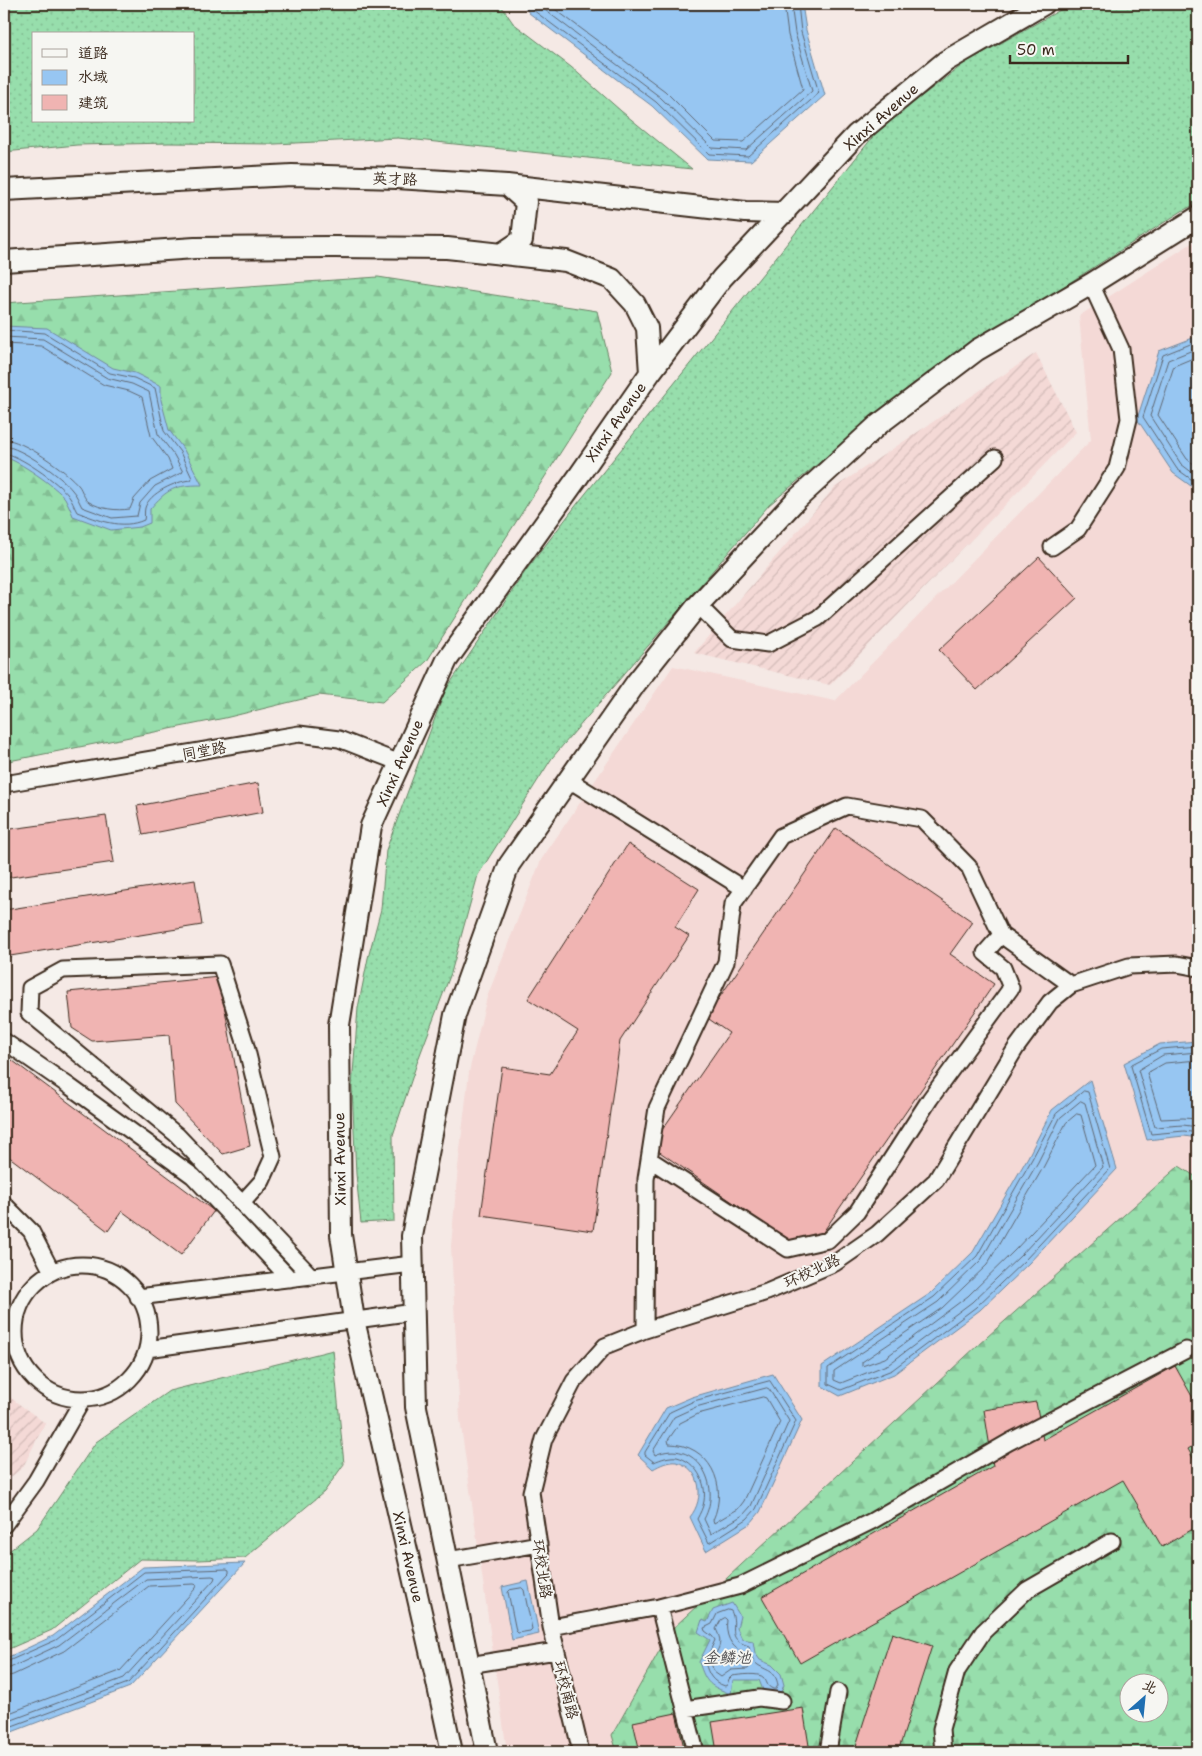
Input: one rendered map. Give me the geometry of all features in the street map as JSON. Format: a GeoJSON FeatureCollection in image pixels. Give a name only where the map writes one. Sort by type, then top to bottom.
{"type":"FeatureCollection","features":[{"type":"Feature","properties":{"kind":"main road","name":"Xinxi Avenue"},"geometry":{"type":"LineString","coordinates":[[452,1752],[354,1320],[341,1235],[339,1025],[371,826],[447,660],[650,373],[722,278],[785,213],[856,135],[946,61],[1044,4]]}},
{"type":"Feature","properties":{"kind":"main road","name":"英才路"},"geometry":{"type":"LineString","coordinates":[[4,190],[292,175],[397,178],[507,185],[745,212],[785,213]]}},
{"type":"Feature","properties":{"kind":"main road"},"geometry":{"type":"LineString","coordinates":[[501,254],[522,240],[525,216],[526,202],[507,185]]}},
{"type":"Feature","properties":{"kind":"main road"},"geometry":{"type":"LineString","coordinates":[[486,1752],[416,1407],[412,1236],[455,1015],[509,865],[636,683],[698,605],[796,500],[878,425],[977,350],[1091,284],[1198,216]]}},
{"type":"Feature","properties":{"kind":"main road"},"geometry":{"type":"LineString","coordinates":[[4,261],[195,248],[447,248],[566,261],[612,279],[635,304],[647,328],[650,373]]}},
{"type":"Feature","properties":{"kind":"street"},"geometry":{"type":"LineString","coordinates":[[1052,547],[1078,529],[1117,468],[1129,419],[1121,349],[1091,284]]}},
{"type":"Feature","properties":{"kind":"street"},"geometry":{"type":"LineString","coordinates":[[698,605],[732,640],[768,644],[818,618],[995,458]]}},
{"type":"Feature","properties":{"kind":"street","name":"同堂路"},"geometry":{"type":"LineString","coordinates":[[4,784],[299,734],[339,739],[400,763]]}},
{"type":"Feature","properties":{"kind":"street"},"geometry":{"type":"LineString","coordinates":[[569,780],[744,889]]}},
{"type":"Feature","properties":{"kind":"street"},"geometry":{"type":"LineString","coordinates":[[645,1330],[646,1179],[657,1108],[726,962],[733,904],[781,836],[847,806],[922,819],[969,867],[1001,935],[1071,985]]}},
{"type":"Feature","properties":{"kind":"street"},"geometry":{"type":"LineString","coordinates":[[649,1159],[788,1249],[828,1240],[857,1212],[930,1099],[1011,988],[1003,968],[985,953],[1001,935]]}},
{"type":"Feature","properties":{"kind":"street"},"geometry":{"type":"LineString","coordinates":[[242,1203],[262,1181],[273,1157],[245,1042],[220,964],[63,970],[30,988],[29,1013],[177,1135],[312,1277]]}},
{"type":"Feature","properties":{"kind":"street","name":"环校北路"},"geometry":{"type":"LineString","coordinates":[[551,1627],[531,1492],[544,1439],[574,1381],[606,1346],[645,1330],[767,1292],[835,1263],[878,1234],[936,1180],[1016,1048],[1050,1002],[1071,985],[1129,966],[1177,964],[1198,968]]}},
{"type":"Feature","properties":{"kind":"street"},"geometry":{"type":"LineString","coordinates":[[4,1041],[193,1176],[290,1279]]}},
{"type":"Feature","properties":{"kind":"street"},"geometry":{"type":"LineString","coordinates":[[4,1204],[30,1232],[52,1272]]}},
{"type":"Feature","properties":{"kind":"street"},"geometry":{"type":"LineString","coordinates":[[138,1297],[412,1264]]}},
{"type":"Feature","properties":{"kind":"street"},"geometry":{"type":"LineString","coordinates":[[69,1265],[92,1265],[114,1273],[129,1284],[138,1297],[143,1303],[149,1326],[147,1349],[137,1370],[121,1387],[100,1397],[83,1399],[60,1396],[39,1384],[24,1366],[15,1344],[14,1333],[18,1310],[29,1289],[47,1274],[69,1265]]}},
{"type":"Feature","properties":{"kind":"street"},"geometry":{"type":"LineString","coordinates":[[147,1349],[414,1312]]}},
{"type":"Feature","properties":{"kind":"street"},"geometry":{"type":"LineString","coordinates":[[551,1627],[659,1606],[740,1586],[872,1520],[1009,1442],[1186,1350]]}},
{"type":"Feature","properties":{"kind":"street"},"geometry":{"type":"LineString","coordinates":[[4,1525],[36,1481],[83,1399]]}},
{"type":"Feature","properties":{"kind":"street"},"geometry":{"type":"LineString","coordinates":[[943,1752],[941,1729],[957,1671],[983,1632],[1027,1590],[1112,1541]]}},
{"type":"Feature","properties":{"kind":"street"},"geometry":{"type":"LineString","coordinates":[[448,1560],[539,1544]]}},
{"type":"Feature","properties":{"kind":"street"},"geometry":{"type":"LineString","coordinates":[[659,1606],[696,1752]]}},
{"type":"Feature","properties":{"kind":"street","name":"环校南路"},"geometry":{"type":"LineString","coordinates":[[551,1627],[581,1752]]}},
{"type":"Feature","properties":{"kind":"street"},"geometry":{"type":"LineString","coordinates":[[469,1665],[556,1651]]}},
{"type":"Feature","properties":{"kind":"street"},"geometry":{"type":"LineString","coordinates":[[828,1752],[838,1692]]}},
{"type":"Feature","properties":{"kind":"street"},"geometry":{"type":"LineString","coordinates":[[685,1709],[759,1698],[782,1701]]}},
{"type":"Feature","properties":{"kind":"shaded area"},"geometry":{"type":"Polygon","coordinates":[[[1198,239],[1198,1752],[507,1752],[460,1419],[451,1246],[469,1072],[487,997],[541,860],[673,666],[835,701],[1091,440],[1079,316],[1198,239]]]}},
{"type":"Feature","properties":{"kind":"shaded area"},"geometry":{"type":"Polygon","coordinates":[[[1036,353],[1076,432],[830,685],[694,653],[834,488],[1036,353]]]}},
{"type":"Feature","properties":{"kind":"shaded area"},"geometry":{"type":"Polygon","coordinates":[[[4,1393],[45,1423],[23,1467],[4,1483],[4,1393]]]}},
{"type":"Feature","properties":{"kind":"green space"},"geometry":{"type":"Polygon","coordinates":[[[4,4],[500,4],[513,23],[571,67],[692,169],[398,138],[275,144],[169,143],[77,145],[4,152],[4,4]]]}},
{"type":"Feature","properties":{"kind":"green space"},"geometry":{"type":"Polygon","coordinates":[[[1071,4],[1198,4],[1198,203],[1182,211],[914,383],[769,505],[552,758],[478,875],[451,973],[418,1060],[393,1135],[394,1221],[361,1223],[356,1174],[352,1087],[358,1008],[368,958],[381,909],[386,850],[445,691],[527,569],[880,128],[965,63],[1071,4]]]}},
{"type":"Feature","properties":{"kind":"green space"},"geometry":{"type":"Polygon","coordinates":[[[378,277],[597,311],[612,372],[427,661],[382,702],[319,695],[225,718],[4,762],[4,303],[378,277]]]}},
{"type":"Feature","properties":{"kind":"green space"},"geometry":{"type":"Polygon","coordinates":[[[1179,1166],[1198,1178],[1198,1752],[617,1752],[612,1735],[671,1630],[978,1345],[1179,1166]]]}},
{"type":"Feature","properties":{"kind":"green space"},"geometry":{"type":"Polygon","coordinates":[[[333,1350],[344,1464],[324,1492],[245,1558],[199,1560],[140,1559],[52,1630],[4,1651],[4,1555],[37,1529],[96,1442],[169,1391],[333,1350]]]}},
{"type":"Feature","properties":{"kind":"water"},"geometry":{"type":"Polygon","coordinates":[[[523,4],[802,4],[806,30],[825,95],[751,161],[707,159],[652,106],[529,13],[523,4]]]}},
{"type":"Feature","properties":{"kind":"water"},"geometry":{"type":"Polygon","coordinates":[[[4,326],[47,328],[113,368],[135,373],[161,386],[161,400],[169,430],[184,450],[202,485],[172,489],[150,509],[150,523],[140,527],[111,530],[73,516],[65,498],[54,487],[27,468],[4,457],[4,326]]]}},
{"type":"Feature","properties":{"kind":"water"},"geometry":{"type":"Polygon","coordinates":[[[1198,336],[1198,491],[1173,473],[1137,419],[1159,351],[1198,336]]]}},
{"type":"Feature","properties":{"kind":"water"},"geometry":{"type":"Polygon","coordinates":[[[1198,1041],[1198,1138],[1184,1136],[1147,1140],[1124,1063],[1160,1044],[1198,1041]]]}},
{"type":"Feature","properties":{"kind":"water"},"geometry":{"type":"Polygon","coordinates":[[[1090,1080],[1117,1169],[1029,1263],[980,1310],[894,1374],[840,1396],[822,1386],[822,1366],[931,1293],[973,1252],[1028,1157],[1052,1110],[1090,1080]]]}},
{"type":"Feature","properties":{"kind":"water"},"geometry":{"type":"Polygon","coordinates":[[[773,1374],[802,1420],[760,1512],[751,1523],[706,1551],[690,1517],[698,1502],[699,1493],[696,1477],[685,1465],[676,1462],[664,1464],[653,1469],[638,1455],[666,1408],[692,1397],[773,1374]]]}},
{"type":"Feature","properties":{"kind":"water"},"geometry":{"type":"Polygon","coordinates":[[[245,1563],[130,1687],[4,1735],[4,1659],[53,1636],[143,1567],[245,1563]]]}},
{"type":"Feature","properties":{"kind":"water"},"geometry":{"type":"Polygon","coordinates":[[[528,1581],[539,1634],[512,1640],[502,1587],[528,1581]]]}},
{"type":"Feature","properties":{"kind":"water","name":"金鳞池"},"geometry":{"type":"Polygon","coordinates":[[[732,1603],[740,1616],[737,1628],[742,1639],[753,1641],[755,1653],[760,1660],[772,1665],[781,1674],[784,1685],[781,1692],[774,1695],[763,1690],[759,1680],[733,1680],[731,1694],[713,1686],[704,1675],[699,1662],[710,1640],[698,1632],[702,1620],[707,1622],[713,1610],[732,1603]]]}},
{"type":"Feature","properties":{"kind":"building"},"geometry":{"type":"Polygon","coordinates":[[[1039,557],[1077,598],[977,690],[939,650],[1039,557]]]}},
{"type":"Feature","properties":{"kind":"building"},"geometry":{"type":"Polygon","coordinates":[[[258,783],[263,812],[143,835],[137,806],[258,783]]]}},
{"type":"Feature","properties":{"kind":"building"},"geometry":{"type":"Polygon","coordinates":[[[106,816],[114,862],[4,878],[4,830],[106,816]]]}},
{"type":"Feature","properties":{"kind":"building"},"geometry":{"type":"Polygon","coordinates":[[[836,828],[973,922],[950,954],[994,984],[808,1254],[651,1146],[729,1033],[706,1017],[836,828]]]}},
{"type":"Feature","properties":{"kind":"building"},"geometry":{"type":"Polygon","coordinates":[[[628,844],[699,889],[675,927],[689,936],[620,1041],[593,1231],[481,1215],[502,1067],[550,1074],[578,1031],[528,999],[628,844]]]}},
{"type":"Feature","properties":{"kind":"building"},"geometry":{"type":"Polygon","coordinates":[[[195,880],[202,925],[4,957],[4,910],[195,880]]]}},
{"type":"Feature","properties":{"kind":"building"},"geometry":{"type":"Polygon","coordinates":[[[219,977],[250,1146],[223,1154],[175,1104],[169,1035],[92,1041],[72,1028],[68,992],[219,977]]]}},
{"type":"Feature","properties":{"kind":"building"},"geometry":{"type":"Polygon","coordinates":[[[5,1055],[214,1211],[181,1255],[122,1211],[108,1231],[4,1153],[5,1055]]]}},
{"type":"Feature","properties":{"kind":"building"},"geometry":{"type":"Polygon","coordinates":[[[1175,1366],[1198,1407],[1198,1443],[1188,1449],[1198,1467],[1198,1526],[1162,1547],[1123,1480],[800,1663],[762,1597],[993,1466],[984,1410],[1036,1402],[1043,1440],[1175,1366]]]}},
{"type":"Feature","properties":{"kind":"building"},"geometry":{"type":"Polygon","coordinates":[[[892,1633],[932,1646],[898,1752],[854,1752],[892,1633]]]}},
{"type":"Feature","properties":{"kind":"building"},"geometry":{"type":"Polygon","coordinates":[[[803,1708],[810,1752],[717,1752],[712,1722],[803,1708]]]}},
{"type":"Feature","properties":{"kind":"building"},"geometry":{"type":"Polygon","coordinates":[[[676,1713],[685,1752],[640,1752],[633,1722],[676,1713]]]}}]}
